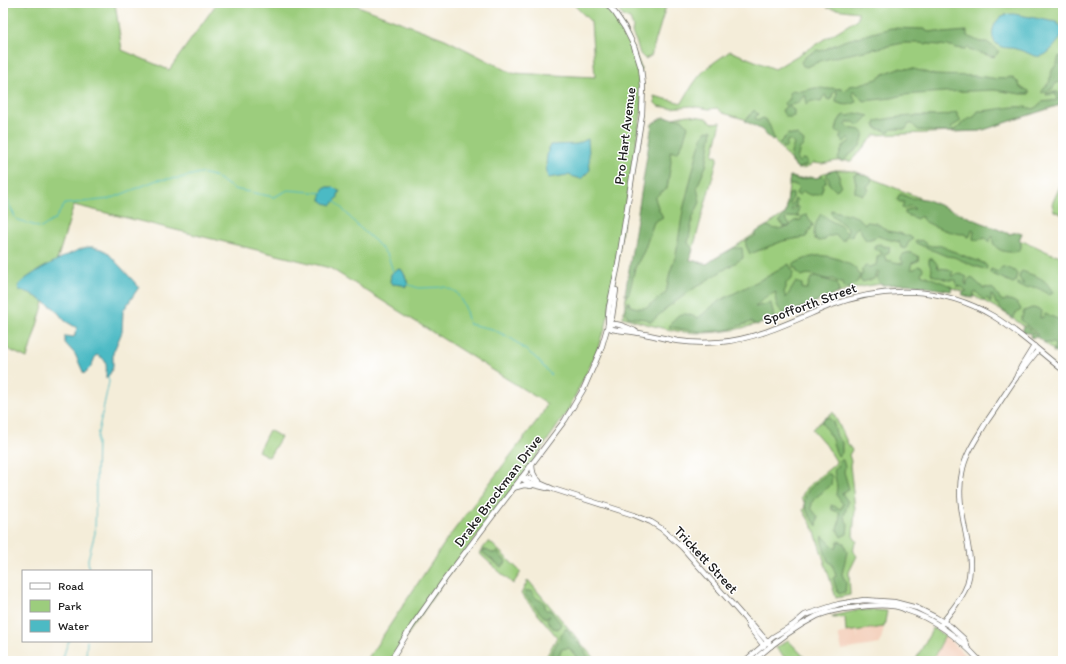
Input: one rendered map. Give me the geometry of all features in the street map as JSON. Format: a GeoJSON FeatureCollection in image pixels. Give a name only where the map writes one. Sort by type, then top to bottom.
{"type":"FeatureCollection","features":[{"type":"Feature","properties":{"kind":"street","name":"Pro Hart Avenue"},"geometry":{"type":"LineString","coordinates":[[606,3],[626,28],[641,68],[643,86],[642,114],[616,280],[609,306],[608,325]]}},
{"type":"Feature","properties":{"kind":"street","name":"Spofforth Street"},"geometry":{"type":"LineString","coordinates":[[608,325],[616,324],[640,333],[677,340],[721,342],[765,332],[838,303],[858,297],[888,292],[916,292],[945,297],[977,308],[993,316],[1034,346],[1063,370]]}},
{"type":"Feature","properties":{"kind":"street","name":"Drake Brockman Drive"},"geometry":{"type":"LineString","coordinates":[[390,661],[428,603],[565,420],[580,396],[592,371],[602,348],[608,325]]}},
{"type":"Feature","properties":{"kind":"street"},"geometry":{"type":"LineString","coordinates":[[1016,378],[1034,346]]}},
{"type":"Feature","properties":{"kind":"street"},"geometry":{"type":"LineString","coordinates":[[940,626],[961,597],[966,587],[971,568],[960,499],[960,487],[964,464],[972,445],[1016,378],[1038,350]]}},
{"type":"Feature","properties":{"kind":"street"},"geometry":{"type":"LineString","coordinates":[[513,488],[524,485],[539,484],[533,475],[532,463]]}},
{"type":"Feature","properties":{"kind":"street","name":"Trickett Street"},"geometry":{"type":"LineString","coordinates":[[521,478],[526,482],[539,484],[634,515],[662,529],[682,547],[771,646]]}},
{"type":"Feature","properties":{"kind":"street"},"geometry":{"type":"LineString","coordinates":[[744,661],[773,637],[793,626],[805,615],[855,601],[874,600],[894,602],[917,608],[944,621],[959,634],[968,648]]}},
{"type":"Feature","properties":{"kind":"street"},"geometry":{"type":"LineString","coordinates":[[752,661],[792,630],[818,616],[838,609],[868,606],[893,606],[919,614],[940,626],[968,648],[980,661]]}},
{"type":"Feature","properties":{"kind":"street","name":"Trickett Street"},"geometry":{"type":"LineString","coordinates":[[747,621],[749,627],[766,649]]}},
{"type":"Feature","properties":{"kind":"shaded area"},"geometry":{"type":"Polygon","coordinates":[[[884,627],[880,644],[842,650],[838,634],[856,630],[858,640],[857,630],[884,627]]]}},
{"type":"Feature","properties":{"kind":"shaded area"},"geometry":{"type":"Polygon","coordinates":[[[945,636],[953,643],[971,661],[932,661],[945,636]]]}},
{"type":"Feature","properties":{"kind":"green space"},"geometry":{"type":"Polygon","coordinates":[[[3,3],[115,3],[122,50],[169,70],[217,3],[350,3],[445,39],[512,73],[595,77],[591,22],[572,3],[606,3],[625,28],[641,68],[642,108],[605,330],[596,354],[567,412],[532,463],[445,579],[390,661],[366,661],[448,538],[542,414],[547,404],[330,268],[74,205],[27,358],[3,347],[3,3]]]}},
{"type":"Feature","properties":{"kind":"green space"},"geometry":{"type":"Polygon","coordinates":[[[612,3],[667,3],[651,56],[645,59],[640,54],[632,33],[633,27],[630,19],[624,17],[612,3]]]}},
{"type":"Feature","properties":{"kind":"green space"},"geometry":{"type":"Polygon","coordinates":[[[829,3],[1063,3],[1063,104],[980,131],[875,135],[851,161],[836,161],[822,164],[813,163],[807,168],[798,169],[771,136],[754,123],[723,113],[717,108],[709,109],[691,106],[670,108],[658,106],[655,103],[654,96],[682,103],[703,72],[730,51],[775,69],[858,19],[858,12],[827,8],[829,3]]]}},
{"type":"Feature","properties":{"kind":"green space"},"geometry":{"type":"Polygon","coordinates":[[[891,28],[925,29],[926,31],[930,32],[936,31],[943,33],[967,31],[967,36],[980,42],[987,42],[998,50],[998,53],[994,57],[969,50],[968,47],[965,49],[955,48],[952,46],[903,43],[835,57],[820,61],[807,67],[803,66],[801,62],[805,57],[817,50],[821,51],[844,41],[891,28]]]}},
{"type":"Feature","properties":{"kind":"green space"},"geometry":{"type":"Polygon","coordinates":[[[1059,56],[1063,59],[1060,64],[1063,67],[1063,81],[1056,83],[1052,89],[1042,93],[1042,89],[1049,83],[1052,70],[1057,64],[1059,56]]]}},
{"type":"Feature","properties":{"kind":"green space"},"geometry":{"type":"Polygon","coordinates":[[[898,68],[913,69],[935,75],[971,76],[998,79],[1011,77],[1019,83],[1020,87],[1029,91],[1029,94],[994,90],[944,92],[904,95],[892,98],[863,101],[855,91],[853,91],[856,101],[855,103],[847,105],[836,102],[837,91],[833,93],[831,100],[827,99],[825,95],[821,102],[812,101],[806,105],[806,96],[804,95],[798,103],[788,105],[794,110],[794,116],[792,117],[786,116],[782,110],[786,107],[784,103],[790,99],[789,93],[793,90],[800,91],[816,88],[842,88],[845,91],[849,86],[877,79],[898,68]]]}},
{"type":"Feature","properties":{"kind":"green space"},"geometry":{"type":"Polygon","coordinates":[[[1050,92],[1058,92],[1063,100],[1063,104],[980,131],[938,132],[918,130],[912,124],[909,124],[906,129],[892,129],[888,133],[884,130],[877,129],[875,125],[876,121],[892,118],[942,116],[956,112],[961,121],[951,127],[953,130],[957,129],[964,121],[974,117],[978,111],[1013,107],[1027,107],[1034,109],[1042,102],[1057,100],[1056,94],[1046,95],[1050,92]]]}},
{"type":"Feature","properties":{"kind":"green space"},"geometry":{"type":"Polygon","coordinates":[[[754,110],[758,114],[755,117],[757,121],[763,118],[767,122],[774,140],[772,141],[762,130],[745,121],[754,110]]]}},
{"type":"Feature","properties":{"kind":"green space"},"geometry":{"type":"Polygon","coordinates":[[[855,113],[869,116],[858,126],[854,122],[848,122],[846,125],[848,128],[861,130],[864,133],[860,146],[843,162],[838,159],[843,146],[849,142],[850,138],[844,142],[840,139],[842,133],[836,131],[838,122],[842,116],[849,116],[855,113]]]}},
{"type":"Feature","properties":{"kind":"green space"},"geometry":{"type":"Polygon","coordinates":[[[689,115],[706,118],[713,123],[721,122],[713,155],[718,157],[690,260],[707,264],[786,213],[790,176],[799,179],[809,177],[817,178],[824,173],[836,170],[856,172],[1009,234],[1018,232],[1022,233],[1019,240],[1054,255],[1063,257],[1063,358],[1016,321],[989,304],[956,289],[925,284],[900,283],[862,287],[838,293],[782,316],[744,328],[725,331],[705,333],[669,330],[623,317],[654,122],[689,115]]]}},
{"type":"Feature","properties":{"kind":"green space"},"geometry":{"type":"Polygon","coordinates":[[[663,117],[682,119],[688,126],[683,143],[677,153],[670,151],[671,162],[667,189],[655,198],[663,217],[654,222],[644,251],[635,268],[629,294],[625,295],[652,124],[663,117]]]}},
{"type":"Feature","properties":{"kind":"green space"},"geometry":{"type":"Polygon","coordinates":[[[712,130],[706,166],[697,187],[700,202],[693,217],[688,243],[693,249],[690,260],[707,264],[733,248],[742,248],[743,258],[696,287],[668,307],[651,322],[646,319],[628,317],[625,312],[628,301],[631,306],[643,308],[647,307],[666,293],[670,272],[676,255],[683,210],[697,154],[702,137],[706,131],[712,130]]]}},
{"type":"Feature","properties":{"kind":"green space"},"geometry":{"type":"Polygon","coordinates":[[[788,134],[797,135],[804,141],[803,146],[800,148],[797,160],[799,162],[802,159],[807,160],[807,165],[797,168],[792,161],[791,152],[794,144],[790,140],[787,141],[786,148],[779,144],[788,134]]]}},
{"type":"Feature","properties":{"kind":"green space"},"geometry":{"type":"Polygon","coordinates":[[[836,170],[840,177],[839,180],[841,185],[835,190],[829,184],[829,178],[826,177],[828,172],[836,170]]]}},
{"type":"Feature","properties":{"kind":"green space"},"geometry":{"type":"Polygon","coordinates":[[[859,173],[872,178],[867,187],[869,190],[863,195],[855,192],[856,184],[854,175],[859,173]]]}},
{"type":"Feature","properties":{"kind":"green space"},"geometry":{"type":"Polygon","coordinates":[[[790,176],[800,180],[823,176],[826,179],[826,182],[823,185],[821,193],[812,195],[803,191],[800,195],[797,195],[796,193],[799,188],[796,185],[790,185],[790,176]]]}},
{"type":"Feature","properties":{"kind":"green space"},"geometry":{"type":"Polygon","coordinates":[[[1063,184],[1063,215],[1054,211],[1052,204],[1060,186],[1063,184]]]}},
{"type":"Feature","properties":{"kind":"green space"},"geometry":{"type":"Polygon","coordinates":[[[792,193],[793,198],[790,203],[791,205],[795,199],[797,200],[796,205],[791,210],[794,210],[796,206],[799,208],[797,214],[799,215],[798,217],[788,217],[785,220],[790,225],[788,227],[782,226],[779,222],[786,213],[788,195],[792,193]]]}},
{"type":"Feature","properties":{"kind":"green space"},"geometry":{"type":"Polygon","coordinates":[[[901,194],[910,198],[925,199],[1009,234],[1018,232],[1022,233],[1019,240],[1021,241],[1021,247],[1019,251],[1004,251],[995,246],[992,236],[989,242],[986,238],[976,240],[973,239],[974,231],[972,230],[970,236],[967,237],[965,234],[943,230],[923,220],[922,217],[917,219],[905,214],[905,211],[909,209],[915,209],[911,206],[904,209],[902,208],[904,202],[897,200],[901,194]]]}},
{"type":"Feature","properties":{"kind":"green space"},"geometry":{"type":"Polygon","coordinates":[[[831,210],[857,217],[865,224],[867,222],[877,223],[887,231],[899,233],[913,239],[908,243],[905,249],[901,247],[899,242],[878,236],[866,240],[858,227],[853,232],[852,236],[846,236],[844,240],[841,240],[834,235],[828,236],[825,240],[819,241],[815,239],[814,233],[821,214],[839,225],[848,234],[848,229],[831,214],[831,210]]]}},
{"type":"Feature","properties":{"kind":"green space"},"geometry":{"type":"Polygon","coordinates":[[[807,215],[813,225],[806,237],[783,241],[750,254],[746,246],[746,241],[755,236],[756,232],[766,226],[776,229],[789,227],[794,221],[801,220],[802,216],[807,215]]]}},
{"type":"Feature","properties":{"kind":"green space"},"geometry":{"type":"Polygon","coordinates":[[[921,240],[931,246],[941,246],[981,262],[987,267],[986,270],[954,257],[946,256],[916,243],[915,241],[921,240]]]}},
{"type":"Feature","properties":{"kind":"green space"},"geometry":{"type":"Polygon","coordinates":[[[880,244],[890,247],[889,252],[884,255],[886,260],[903,264],[900,258],[906,253],[911,253],[919,257],[918,261],[912,263],[911,269],[915,269],[918,266],[922,267],[923,269],[921,274],[952,287],[951,291],[907,284],[882,285],[877,279],[879,273],[877,271],[874,279],[862,282],[860,280],[861,276],[859,277],[858,281],[848,289],[843,286],[842,282],[838,282],[833,279],[825,279],[810,274],[802,276],[797,272],[796,268],[793,268],[793,264],[807,258],[826,256],[847,263],[855,268],[860,275],[863,274],[861,270],[866,266],[870,267],[876,265],[877,256],[881,255],[882,253],[875,249],[875,245],[880,244]]]}},
{"type":"Feature","properties":{"kind":"green space"},"geometry":{"type":"Polygon","coordinates":[[[929,259],[933,259],[938,268],[953,271],[951,276],[958,273],[967,277],[965,281],[966,285],[967,281],[971,277],[983,288],[993,289],[1002,301],[1014,301],[1021,310],[1014,315],[1012,320],[998,304],[996,304],[993,296],[991,295],[991,302],[987,298],[985,300],[983,299],[976,292],[974,293],[973,298],[963,295],[962,294],[964,292],[967,291],[957,286],[956,280],[948,280],[932,275],[929,259]]]}},
{"type":"Feature","properties":{"kind":"green space"},"geometry":{"type":"Polygon","coordinates":[[[789,264],[793,272],[792,279],[786,283],[784,292],[786,298],[796,282],[802,284],[802,289],[807,289],[811,278],[815,277],[837,283],[839,292],[785,314],[780,310],[777,304],[775,298],[776,292],[764,298],[755,307],[771,303],[774,317],[771,320],[757,325],[751,322],[727,330],[703,332],[669,327],[675,318],[680,314],[688,314],[698,318],[719,301],[789,264]]]}},
{"type":"Feature","properties":{"kind":"green space"},"geometry":{"type":"Polygon","coordinates":[[[1002,267],[1011,269],[1017,274],[1015,282],[1013,283],[990,273],[991,269],[998,272],[1002,267]]]}},
{"type":"Feature","properties":{"kind":"green space"},"geometry":{"type":"Polygon","coordinates":[[[1022,271],[1044,280],[1053,293],[1049,295],[1034,287],[1024,288],[1018,285],[1018,282],[1024,284],[1019,278],[1022,271]]]}},
{"type":"Feature","properties":{"kind":"green space"},"geometry":{"type":"Polygon","coordinates":[[[1032,308],[1039,309],[1041,311],[1040,318],[1045,314],[1063,321],[1063,330],[1060,331],[1063,334],[1063,360],[1059,354],[1062,351],[1059,350],[1057,352],[1053,352],[1055,345],[1053,343],[1044,342],[1036,337],[1031,338],[1030,333],[1023,332],[1023,328],[1025,326],[1038,335],[1021,320],[1024,311],[1032,308]]]}},
{"type":"Feature","properties":{"kind":"green space"},"geometry":{"type":"Polygon","coordinates":[[[833,412],[852,450],[849,455],[851,461],[850,465],[855,509],[853,536],[857,542],[854,552],[857,556],[849,572],[850,595],[836,598],[814,529],[803,510],[805,504],[801,498],[806,488],[835,464],[836,461],[826,445],[812,429],[833,412]]]}},
{"type":"Feature","properties":{"kind":"green space"},"geometry":{"type":"Polygon","coordinates":[[[828,417],[833,422],[837,437],[842,442],[842,453],[838,456],[831,437],[822,423],[823,419],[828,417]]]}},
{"type":"Feature","properties":{"kind":"green space"},"geometry":{"type":"Polygon","coordinates":[[[269,430],[281,437],[269,457],[258,451],[269,430]]]}},
{"type":"Feature","properties":{"kind":"green space"},"geometry":{"type":"Polygon","coordinates":[[[839,460],[843,460],[845,467],[844,472],[849,489],[842,493],[848,502],[844,517],[848,524],[847,534],[841,537],[837,529],[840,520],[839,512],[832,510],[831,505],[841,509],[843,504],[836,495],[837,487],[834,470],[838,467],[839,460]]]}},
{"type":"Feature","properties":{"kind":"green space"},"geometry":{"type":"Polygon","coordinates":[[[827,474],[830,474],[832,477],[831,485],[813,500],[811,508],[818,517],[817,526],[809,515],[804,503],[810,489],[827,474]]]}},
{"type":"Feature","properties":{"kind":"green space"},"geometry":{"type":"Polygon","coordinates":[[[823,536],[836,549],[838,541],[844,543],[847,552],[842,574],[846,583],[845,592],[839,594],[833,578],[836,576],[832,564],[828,561],[822,543],[823,536]]]}},
{"type":"Feature","properties":{"kind":"green space"},"geometry":{"type":"Polygon","coordinates":[[[489,541],[521,572],[513,584],[479,553],[489,541]]]}},
{"type":"Feature","properties":{"kind":"green space"},"geometry":{"type":"Polygon","coordinates":[[[483,550],[492,553],[498,552],[506,562],[501,567],[482,552],[483,550]]]}},
{"type":"Feature","properties":{"kind":"green space"},"geometry":{"type":"Polygon","coordinates":[[[528,580],[596,661],[544,661],[557,637],[521,594],[528,580]]]}},
{"type":"Feature","properties":{"kind":"green space"},"geometry":{"type":"Polygon","coordinates":[[[526,591],[533,592],[534,597],[545,604],[544,608],[546,610],[550,610],[561,624],[558,629],[553,628],[547,620],[550,616],[546,618],[543,616],[525,595],[524,593],[526,591]]]}},
{"type":"Feature","properties":{"kind":"green space"},"geometry":{"type":"Polygon","coordinates":[[[859,610],[887,611],[884,627],[846,632],[845,617],[833,618],[832,616],[859,610]]]}},
{"type":"Feature","properties":{"kind":"green space"},"geometry":{"type":"Polygon","coordinates":[[[933,628],[945,636],[932,661],[915,661],[933,628]]]}},
{"type":"Feature","properties":{"kind":"green space"},"geometry":{"type":"Polygon","coordinates":[[[565,629],[567,629],[576,642],[579,643],[590,661],[580,661],[569,648],[562,649],[557,661],[548,661],[565,629]]]}},
{"type":"Feature","properties":{"kind":"green space"},"geometry":{"type":"Polygon","coordinates":[[[788,640],[808,661],[788,661],[776,648],[788,640]]]}},
{"type":"Feature","properties":{"kind":"water"},"geometry":{"type":"Polygon","coordinates":[[[1006,14],[1014,14],[1056,22],[1063,28],[1063,33],[1058,42],[1041,56],[1033,55],[1014,48],[1000,46],[993,38],[992,34],[994,26],[1002,16],[1006,14]]]}},
{"type":"Feature","properties":{"kind":"water"},"geometry":{"type":"Polygon","coordinates":[[[588,139],[590,170],[581,179],[568,175],[548,178],[546,161],[550,145],[577,144],[588,139]]]}},
{"type":"Feature","properties":{"kind":"water"},"geometry":{"type":"Polygon","coordinates":[[[325,187],[334,187],[340,191],[338,197],[332,205],[325,203],[320,199],[325,187]]]}},
{"type":"Feature","properties":{"kind":"water"},"geometry":{"type":"Polygon","coordinates":[[[93,247],[107,252],[139,287],[123,311],[122,332],[113,353],[113,367],[110,374],[106,378],[106,364],[103,359],[96,355],[91,367],[84,374],[75,354],[65,343],[65,336],[74,337],[77,328],[65,321],[54,308],[30,293],[19,290],[18,286],[29,276],[59,259],[78,250],[93,247]]]}},
{"type":"Feature","properties":{"kind":"water"},"geometry":{"type":"Polygon","coordinates":[[[401,269],[407,281],[408,285],[406,287],[392,284],[390,282],[391,274],[395,270],[401,269]]]}},
{"type":"Feature","properties":{"kind":"waterway"},"geometry":{"type":"LineString","coordinates":[[3,195],[5,195],[16,219],[41,228],[55,219],[65,204],[110,199],[157,180],[180,178],[200,173],[214,176],[234,189],[274,197],[288,190],[323,193]]}},
{"type":"Feature","properties":{"kind":"waterway"},"geometry":{"type":"LineString","coordinates":[[335,201],[388,256],[393,271]]}},
{"type":"Feature","properties":{"kind":"waterway"},"geometry":{"type":"LineString","coordinates":[[407,284],[418,288],[445,287],[456,292],[465,307],[469,324],[492,329],[512,339],[536,358],[551,375]]}},
{"type":"Feature","properties":{"kind":"waterway"},"geometry":{"type":"LineString","coordinates":[[89,570],[88,559],[95,533],[97,437],[109,382],[108,376]]}},
{"type":"Feature","properties":{"kind":"waterway"},"geometry":{"type":"LineString","coordinates":[[62,661],[69,642]]}},
{"type":"Feature","properties":{"kind":"waterway"},"geometry":{"type":"LineString","coordinates":[[87,642],[87,661]]}}]}
